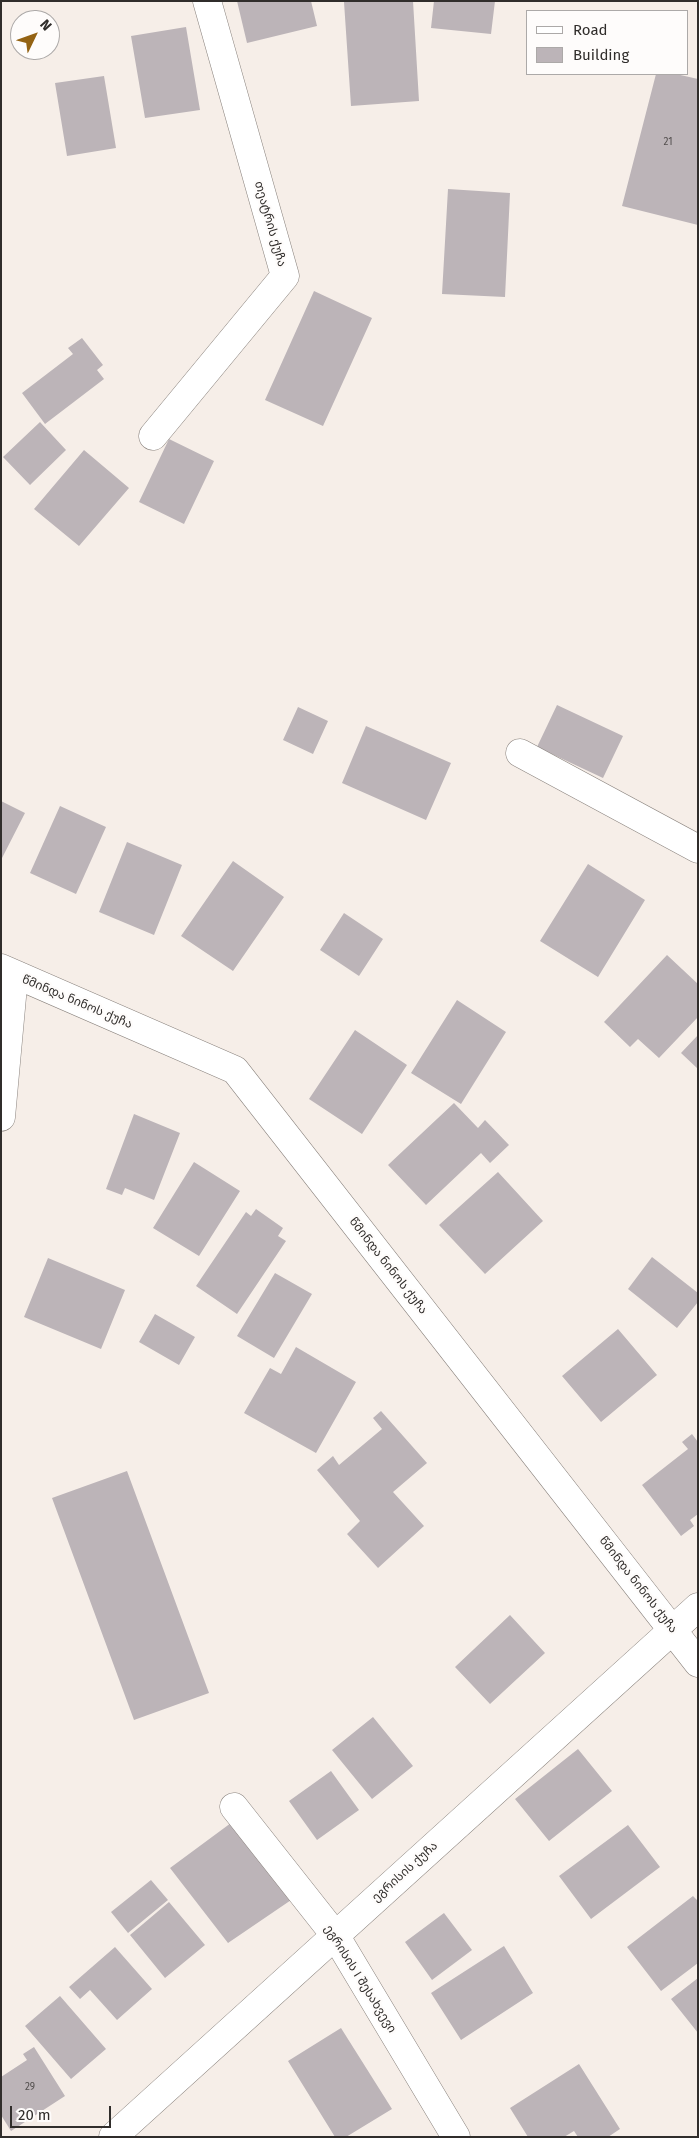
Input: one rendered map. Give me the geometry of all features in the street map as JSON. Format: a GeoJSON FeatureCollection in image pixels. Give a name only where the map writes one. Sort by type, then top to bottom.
{"type":"FeatureCollection","features":[{"type":"Feature","properties":{"kind":"street","name":"თეატრის ქუჩა"},"geometry":{"type":"LineString","coordinates":[[153,436],[285,276],[207,1]]}},
{"type":"Feature","properties":{"kind":"street"},"geometry":{"type":"LineString","coordinates":[[520,753],[698,850]]}},
{"type":"Feature","properties":{"kind":"street"},"geometry":{"type":"LineString","coordinates":[[1,1117],[8,972]]}},
{"type":"Feature","properties":{"kind":"street","name":"წმინდა ნინოს ქუჩა"},"geometry":{"type":"LineString","coordinates":[[8,972],[235,1070],[698,1663]]}},
{"type":"Feature","properties":{"kind":"street","name":"ეგრისის ქუჩა"},"geometry":{"type":"LineString","coordinates":[[113,2137],[698,1607]]}},
{"type":"Feature","properties":{"kind":"street","name":"ეგრისის I შესახვევი"},"geometry":{"type":"LineString","coordinates":[[234,1806],[335,1935],[456,2137]]}},
{"type":"Feature","properties":{"kind":"building"},"geometry":{"type":"Polygon","coordinates":[[[237,1],[311,1],[317,26],[247,43],[237,1]]]}},
{"type":"Feature","properties":{"kind":"building"},"geometry":{"type":"Polygon","coordinates":[[[413,1],[419,101],[351,106],[344,2],[413,1]]]}},
{"type":"Feature","properties":{"kind":"building"},"geometry":{"type":"Polygon","coordinates":[[[434,1],[495,1],[491,34],[431,28],[434,1]]]}},
{"type":"Feature","properties":{"kind":"building"},"geometry":{"type":"Polygon","coordinates":[[[186,27],[200,110],[145,118],[131,36],[186,27]]]}},
{"type":"Feature","properties":{"kind":"building"},"geometry":{"type":"Polygon","coordinates":[[[656,75],[680,75],[698,79],[698,225],[622,206],[656,75]]]}},
{"type":"Feature","properties":{"kind":"building"},"geometry":{"type":"Polygon","coordinates":[[[104,76],[116,148],[67,156],[55,83],[104,76]]]}},
{"type":"Feature","properties":{"kind":"building"},"geometry":{"type":"Polygon","coordinates":[[[448,189],[510,193],[505,297],[442,294],[448,189]]]}},
{"type":"Feature","properties":{"kind":"building"},"geometry":{"type":"Polygon","coordinates":[[[314,291],[372,318],[323,426],[265,400],[314,291]]]}},
{"type":"Feature","properties":{"kind":"building"},"geometry":{"type":"Polygon","coordinates":[[[82,338],[103,365],[97,370],[104,379],[45,424],[22,393],[73,354],[68,348],[82,338]]]}},
{"type":"Feature","properties":{"kind":"building"},"geometry":{"type":"Polygon","coordinates":[[[40,422],[66,450],[30,485],[3,457],[40,422]]]}},
{"type":"Feature","properties":{"kind":"building"},"geometry":{"type":"Polygon","coordinates":[[[169,439],[214,461],[184,524],[139,502],[169,439]]]}},
{"type":"Feature","properties":{"kind":"building"},"geometry":{"type":"Polygon","coordinates":[[[84,450],[129,488],[79,546],[34,509],[84,450]]]}},
{"type":"Feature","properties":{"kind":"building"},"geometry":{"type":"Polygon","coordinates":[[[557,705],[623,736],[603,778],[537,747],[557,705]]]}},
{"type":"Feature","properties":{"kind":"building"},"geometry":{"type":"Polygon","coordinates":[[[298,707],[328,721],[313,754],[283,740],[298,707]]]}},
{"type":"Feature","properties":{"kind":"building"},"geometry":{"type":"Polygon","coordinates":[[[366,726],[451,763],[426,820],[342,783],[366,726]]]}},
{"type":"Feature","properties":{"kind":"building"},"geometry":{"type":"Polygon","coordinates":[[[1,801],[25,813],[1,860],[1,801]]]}},
{"type":"Feature","properties":{"kind":"building"},"geometry":{"type":"Polygon","coordinates":[[[60,806],[106,827],[76,894],[30,873],[60,806]]]}},
{"type":"Feature","properties":{"kind":"building"},"geometry":{"type":"Polygon","coordinates":[[[127,842],[182,865],[154,935],[99,912],[127,842]]]}},
{"type":"Feature","properties":{"kind":"building"},"geometry":{"type":"Polygon","coordinates":[[[233,861],[284,897],[233,971],[181,936],[233,861]]]}},
{"type":"Feature","properties":{"kind":"building"},"geometry":{"type":"Polygon","coordinates":[[[588,864],[645,900],[598,977],[540,941],[588,864]]]}},
{"type":"Feature","properties":{"kind":"building"},"geometry":{"type":"Polygon","coordinates":[[[344,913],[383,939],[359,976],[320,950],[344,913]]]}},
{"type":"Feature","properties":{"kind":"building"},"geometry":{"type":"Polygon","coordinates":[[[667,955],[698,984],[698,1017],[659,1058],[638,1039],[630,1047],[604,1022],[667,955]]]}},
{"type":"Feature","properties":{"kind":"building"},"geometry":{"type":"Polygon","coordinates":[[[457,1000],[506,1032],[461,1104],[411,1073],[457,1000]]]}},
{"type":"Feature","properties":{"kind":"building"},"geometry":{"type":"Polygon","coordinates":[[[355,1030],[407,1065],[362,1134],[309,1099],[355,1030]]]}},
{"type":"Feature","properties":{"kind":"building"},"geometry":{"type":"Polygon","coordinates":[[[698,1035],[698,1069],[681,1053],[698,1035]]]}},
{"type":"Feature","properties":{"kind":"building"},"geometry":{"type":"Polygon","coordinates":[[[454,1103],[478,1128],[485,1120],[509,1145],[490,1163],[481,1153],[426,1205],[388,1165],[454,1103]]]}},
{"type":"Feature","properties":{"kind":"building"},"geometry":{"type":"Polygon","coordinates":[[[134,1114],[180,1133],[154,1200],[125,1188],[122,1195],[106,1189],[134,1114]]]}},
{"type":"Feature","properties":{"kind":"building"},"geometry":{"type":"Polygon","coordinates":[[[194,1162],[240,1191],[199,1256],[153,1228],[194,1162]]]}},
{"type":"Feature","properties":{"kind":"building"},"geometry":{"type":"Polygon","coordinates":[[[498,1172],[543,1221],[485,1274],[439,1225],[498,1172]]]}},
{"type":"Feature","properties":{"kind":"building"},"geometry":{"type":"Polygon","coordinates":[[[256,1209],[283,1228],[278,1236],[286,1241],[237,1314],[196,1286],[246,1212],[251,1216],[256,1209]]]}},
{"type":"Feature","properties":{"kind":"building"},"geometry":{"type":"Polygon","coordinates":[[[652,1257],[698,1293],[698,1302],[677,1328],[628,1289],[652,1257]]]}},
{"type":"Feature","properties":{"kind":"building"},"geometry":{"type":"Polygon","coordinates":[[[48,1258],[125,1290],[101,1349],[24,1317],[48,1258]]]}},
{"type":"Feature","properties":{"kind":"building"},"geometry":{"type":"Polygon","coordinates":[[[275,1273],[312,1294],[274,1358],[237,1336],[275,1273]]]}},
{"type":"Feature","properties":{"kind":"building"},"geometry":{"type":"Polygon","coordinates":[[[155,1314],[195,1337],[179,1365],[139,1342],[155,1314]]]}},
{"type":"Feature","properties":{"kind":"building"},"geometry":{"type":"Polygon","coordinates":[[[618,1329],[657,1375],[601,1422],[562,1376],[618,1329]]]}},
{"type":"Feature","properties":{"kind":"building"},"geometry":{"type":"Polygon","coordinates":[[[296,1347],[356,1382],[316,1453],[244,1413],[270,1368],[281,1374],[296,1347]]]}},
{"type":"Feature","properties":{"kind":"building"},"geometry":{"type":"Polygon","coordinates":[[[381,1411],[427,1463],[393,1492],[424,1526],[378,1568],[347,1534],[360,1521],[317,1470],[333,1456],[339,1465],[382,1429],[373,1418],[381,1411]]]}},
{"type":"Feature","properties":{"kind":"building"},"geometry":{"type":"Polygon","coordinates":[[[692,1434],[698,1442],[698,1514],[690,1520],[694,1526],[681,1536],[642,1485],[688,1449],[682,1442],[692,1434]]]}},
{"type":"Feature","properties":{"kind":"building"},"geometry":{"type":"Polygon","coordinates":[[[127,1471],[209,1693],[134,1720],[52,1498],[127,1471]]]}},
{"type":"Feature","properties":{"kind":"building"},"geometry":{"type":"Polygon","coordinates":[[[510,1615],[545,1653],[490,1704],[455,1667],[510,1615]]]}},
{"type":"Feature","properties":{"kind":"building"},"geometry":{"type":"Polygon","coordinates":[[[373,1717],[413,1766],[372,1799],[332,1750],[373,1717]]]}},
{"type":"Feature","properties":{"kind":"building"},"geometry":{"type":"Polygon","coordinates":[[[578,1749],[612,1791],[549,1841],[515,1799],[578,1749]]]}},
{"type":"Feature","properties":{"kind":"building"},"geometry":{"type":"Polygon","coordinates":[[[331,1771],[359,1810],[317,1840],[289,1801],[331,1771]]]}},
{"type":"Feature","properties":{"kind":"building"},"geometry":{"type":"Polygon","coordinates":[[[235,1820],[297,1896],[228,1943],[170,1868],[235,1820]]]}},
{"type":"Feature","properties":{"kind":"building"},"geometry":{"type":"Polygon","coordinates":[[[628,1825],[660,1867],[591,1919],[559,1876],[628,1825]]]}},
{"type":"Feature","properties":{"kind":"building"},"geometry":{"type":"Polygon","coordinates":[[[151,1880],[168,1900],[128,1933],[111,1912],[151,1880]]]}},
{"type":"Feature","properties":{"kind":"building"},"geometry":{"type":"Polygon","coordinates":[[[693,1896],[698,1901],[698,1963],[661,1991],[627,1947],[693,1896]]]}},
{"type":"Feature","properties":{"kind":"building"},"geometry":{"type":"Polygon","coordinates":[[[169,1902],[205,1945],[165,1978],[130,1935],[169,1902]]]}},
{"type":"Feature","properties":{"kind":"building"},"geometry":{"type":"Polygon","coordinates":[[[444,1913],[472,1950],[432,1980],[405,1942],[444,1913]]]}},
{"type":"Feature","properties":{"kind":"building"},"geometry":{"type":"Polygon","coordinates":[[[504,1946],[533,1993],[461,2040],[431,1993],[504,1946]]]}},
{"type":"Feature","properties":{"kind":"building"},"geometry":{"type":"Polygon","coordinates":[[[115,1947],[152,1989],[117,2020],[90,1990],[80,1999],[69,1987],[115,1947]]]}},
{"type":"Feature","properties":{"kind":"building"},"geometry":{"type":"Polygon","coordinates":[[[698,1978],[698,2033],[671,1999],[698,1978]]]}},
{"type":"Feature","properties":{"kind":"building"},"geometry":{"type":"Polygon","coordinates":[[[60,1996],[106,2049],[71,2079],[25,2026],[60,1996]]]}},
{"type":"Feature","properties":{"kind":"building"},"geometry":{"type":"Polygon","coordinates":[[[341,2028],[392,2109],[346,2137],[335,2137],[288,2061],[341,2028]]]}},
{"type":"Feature","properties":{"kind":"building"},"geometry":{"type":"Polygon","coordinates":[[[34,2047],[65,2096],[11,2131],[1,2115],[1,2077],[27,2060],[23,2054],[34,2047]]]}},
{"type":"Feature","properties":{"kind":"building"},"geometry":{"type":"Polygon","coordinates":[[[579,2064],[620,2129],[608,2137],[578,2137],[574,2131],[564,2137],[528,2137],[510,2108],[579,2064]]]}}]}
